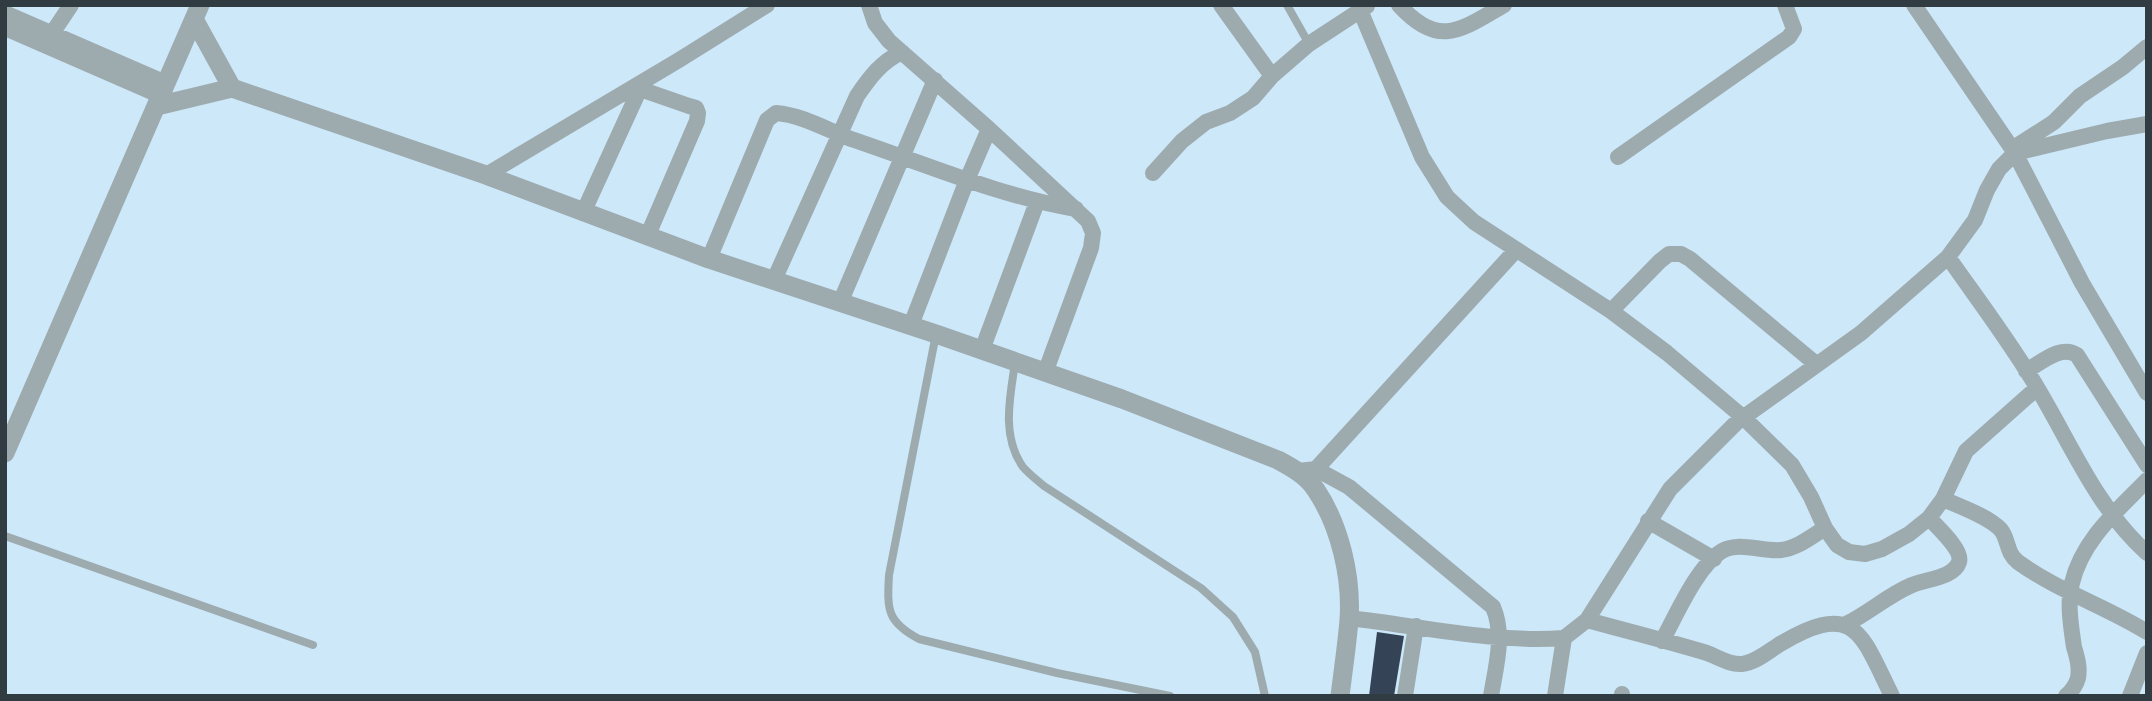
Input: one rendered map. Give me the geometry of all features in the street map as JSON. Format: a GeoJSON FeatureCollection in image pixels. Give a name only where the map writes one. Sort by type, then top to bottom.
{"type":"FeatureCollection","features":[{"type":"Feature","properties":{"kind":"street"},"geometry":{"type":"LineString","coordinates":[[48,39],[71,5]]}},
{"type":"Feature","properties":{"kind":"street"},"geometry":{"type":"LineString","coordinates":[[486,175],[642,85],[767,5]]}},
{"type":"Feature","properties":{"kind":"street"},"geometry":{"type":"LineString","coordinates":[[869,5],[875,23],[889,41],[1088,221],[1093,233],[1091,248],[1045,373]]}},
{"type":"Feature","properties":{"kind":"street"},"geometry":{"type":"LineString","coordinates":[[1221,5],[1272,76]]}},
{"type":"Feature","properties":{"kind":"street"},"geometry":{"type":"LineString","coordinates":[[1399,5],[1415,22],[1440,33],[1466,27],[1504,5]]}},
{"type":"Feature","properties":{"kind":"street"},"geometry":{"type":"LineString","coordinates":[[1618,157],[1789,37],[1794,29],[1785,5]]}},
{"type":"Feature","properties":{"kind":"street"},"geometry":{"type":"LineString","coordinates":[[1914,5],[2013,151],[2082,283],[2147,393]]}},
{"type":"Feature","properties":{"kind":"street"},"geometry":{"type":"LineString","coordinates":[[1153,173],[1182,141],[1206,122],[1230,113],[1253,99],[1272,76],[1309,44],[1364,8],[1422,157],[1447,197],[1475,222],[1611,311],[1667,353],[1744,418],[1792,465],[1825,528],[1838,545],[1849,552],[1865,554],[1882,549],[1909,534],[1929,518],[1943,499],[1966,451],[2037,388]]}},
{"type":"Feature","properties":{"kind":"street"},"geometry":{"type":"LineString","coordinates":[[197,12],[232,88]]}},
{"type":"Feature","properties":{"kind":"street"},"geometry":{"type":"LineString","coordinates":[[5,453],[197,12]]}},
{"type":"Feature","properties":{"kind":"street"},"geometry":{"type":"LineString","coordinates":[[5,13],[48,39],[161,95],[232,88],[486,175],[709,259],[982,350],[1161,414],[1349,487],[1493,607],[1499,620],[1500,638],[1491,696]]}},
{"type":"Feature","properties":{"kind":"street"},"geometry":{"type":"LineString","coordinates":[[5,28],[48,39]]}},
{"type":"Feature","properties":{"kind":"street"},"geometry":{"type":"LineString","coordinates":[[1349,618],[1500,638],[1564,638],[1587,620],[1648,521],[1678,480],[1737,422],[1861,333],[1948,257],[1975,220],[1987,190],[2013,151],[2054,122],[2080,96],[2147,47]]}},
{"type":"Feature","properties":{"kind":"street"},"geometry":{"type":"LineString","coordinates":[[774,280],[857,96],[871,75],[887,59],[902,52]]}},
{"type":"Feature","properties":{"kind":"street"},"geometry":{"type":"LineString","coordinates":[[840,303],[935,80]]}},
{"type":"Feature","properties":{"kind":"street"},"geometry":{"type":"LineString","coordinates":[[583,213],[642,85]]}},
{"type":"Feature","properties":{"kind":"street"},"geometry":{"type":"LineString","coordinates":[[642,85],[695,108],[698,113],[647,237]]}},
{"type":"Feature","properties":{"kind":"street"},"geometry":{"type":"LineString","coordinates":[[709,259],[767,120],[776,113],[788,114],[967,180],[1037,202],[1076,209]]}},
{"type":"Feature","properties":{"kind":"street"},"geometry":{"type":"LineString","coordinates":[[2013,151],[2147,124]]}},
{"type":"Feature","properties":{"kind":"street"},"geometry":{"type":"LineString","coordinates":[[911,325],[989,129]]}},
{"type":"Feature","properties":{"kind":"street"},"geometry":{"type":"LineString","coordinates":[[982,350],[1037,202]]}},
{"type":"Feature","properties":{"kind":"street"},"geometry":{"type":"LineString","coordinates":[[1308,470],[1516,250]]}},
{"type":"Feature","properties":{"kind":"street"},"geometry":{"type":"LineString","coordinates":[[1611,311],[1660,261],[1669,254],[1681,254],[1816,363]]}},
{"type":"Feature","properties":{"kind":"street"},"geometry":{"type":"LineString","coordinates":[[1948,257],[2037,388],[2094,490],[2112,516],[2147,553]]}},
{"type":"Feature","properties":{"kind":"street"},"geometry":{"type":"LineString","coordinates":[[2026,372],[2060,352],[2073,351],[2147,465]]}},
{"type":"Feature","properties":{"kind":"street"},"geometry":{"type":"LineString","coordinates":[[1308,470],[1336,531],[1347,575],[1349,618],[1340,696]]}},
{"type":"Feature","properties":{"kind":"street"},"geometry":{"type":"LineString","coordinates":[[2066,696],[2078,680],[2079,667],[2071,625],[2071,593],[2077,568],[2090,542],[2147,480]]}},
{"type":"Feature","properties":{"kind":"street"},"geometry":{"type":"LineString","coordinates":[[1943,499],[1991,522],[2001,530],[2010,554],[2018,562],[2147,632]]}},
{"type":"Feature","properties":{"kind":"street"},"geometry":{"type":"LineString","coordinates":[[1587,620],[1710,654],[1732,664],[1744,664],[1802,633],[1835,624],[1846,624],[1867,614],[1895,593],[1913,584],[1954,571],[1960,555],[1929,518]]}},
{"type":"Feature","properties":{"kind":"street"},"geometry":{"type":"LineString","coordinates":[[1648,521],[1714,559]]}},
{"type":"Feature","properties":{"kind":"street"},"geometry":{"type":"LineString","coordinates":[[1662,641],[1697,579],[1723,551],[1742,546],[1783,550],[1825,528]]}},
{"type":"Feature","properties":{"kind":"street"},"geometry":{"type":"LineString","coordinates":[[1846,624],[1857,631],[1892,696]]}},
{"type":"Feature","properties":{"kind":"street"},"geometry":{"type":"LineString","coordinates":[[1405,696],[1416,626]]}},
{"type":"Feature","properties":{"kind":"street"},"geometry":{"type":"LineString","coordinates":[[1555,696],[1564,638]]}},
{"type":"Feature","properties":{"kind":"street"},"geometry":{"type":"LineString","coordinates":[[2130,696],[2147,653]]}},
{"type":"Feature","properties":{"kind":"lane"},"geometry":{"type":"LineString","coordinates":[[1287,5],[1309,44]]}},
{"type":"Feature","properties":{"kind":"lane"},"geometry":{"type":"LineString","coordinates":[[936,334],[889,575],[887,600],[891,617],[903,630],[919,639],[1057,673],[1170,696]]}},
{"type":"Feature","properties":{"kind":"lane"},"geometry":{"type":"LineString","coordinates":[[1015,363],[1008,409],[1011,439],[1023,466],[1044,486],[1201,588],[1233,617],[1255,652],[1265,696]]}},
{"type":"Feature","properties":{"kind":"lane"},"geometry":{"type":"LineString","coordinates":[[5,536],[313,645]]}},
{"type":"Feature","properties":{"kind":"building"},"geometry":{"type":"Polygon","coordinates":[[[1377,632],[1404,636],[1394,696],[1369,696],[1377,632]]]}}]}
